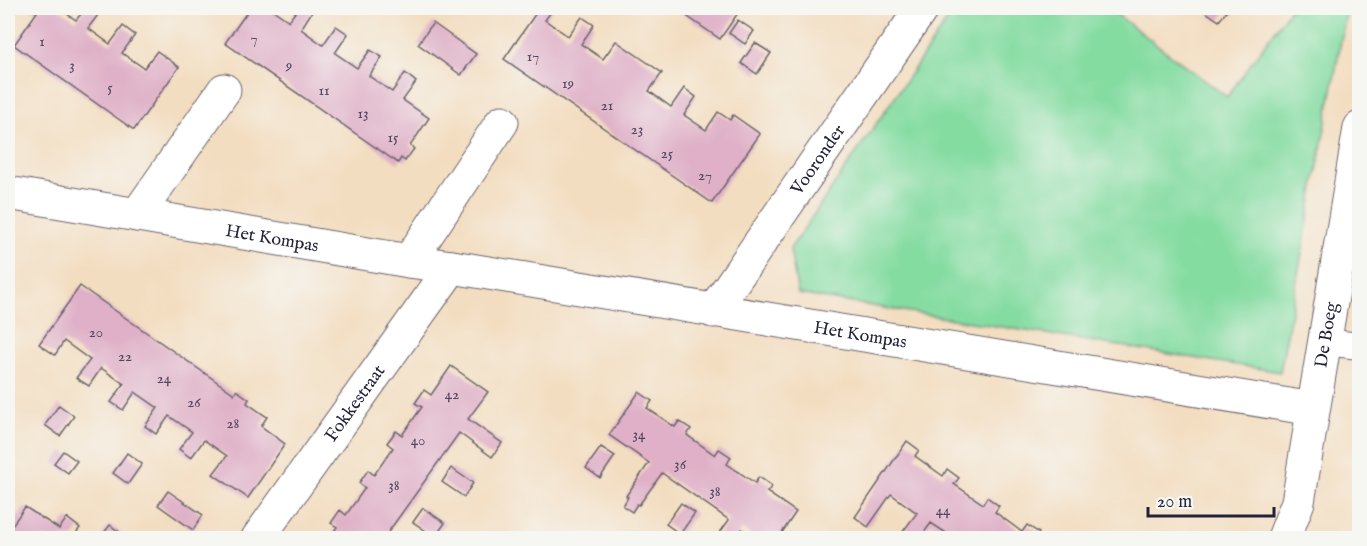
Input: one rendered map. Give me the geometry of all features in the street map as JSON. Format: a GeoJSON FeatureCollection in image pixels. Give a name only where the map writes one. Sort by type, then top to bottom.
{"type":"FeatureCollection","features":[{"type":"Feature","properties":{"kind":"street","name":"Vooronder"},"geometry":{"type":"LineString","coordinates":[[713,311],[922,8]]}},
{"type":"Feature","properties":{"kind":"street"},"geometry":{"type":"LineString","coordinates":[[137,215],[224,90]]}},
{"type":"Feature","properties":{"kind":"street"},"geometry":{"type":"LineString","coordinates":[[409,261],[502,122]]}},
{"type":"Feature","properties":{"kind":"street","name":"De Boeg"},"geometry":{"type":"LineString","coordinates":[[1284,538],[1298,502],[1359,128]]}},
{"type":"Feature","properties":{"kind":"street","name":"Het Kompas"},"geometry":{"type":"LineString","coordinates":[[8,193],[1313,409]]}},
{"type":"Feature","properties":{"kind":"street","name":"Fokkestraat"},"geometry":{"type":"LineString","coordinates":[[258,538],[452,267]]}},
{"type":"Feature","properties":{"kind":"lane"},"geometry":{"type":"LineString","coordinates":[[1324,342],[1359,346]]}},
{"type":"Feature","properties":{"kind":"green space"},"geometry":{"type":"Polygon","coordinates":[[[956,8],[1108,8],[1227,97],[1291,8],[1347,8],[1280,372],[798,294],[790,249],[956,8]]]}},
{"type":"Feature","properties":{"kind":"building"},"geometry":{"type":"Polygon","coordinates":[[[30,8],[58,8],[76,20],[86,8],[96,8],[101,11],[88,28],[110,44],[123,26],[135,35],[122,53],[144,68],[157,51],[179,67],[134,130],[14,45],[37,12],[30,8]]]}},
{"type":"Feature","properties":{"kind":"building"},"geometry":{"type":"Polygon","coordinates":[[[250,8],[270,8],[289,21],[298,8],[310,8],[313,10],[301,29],[323,45],[336,26],[348,34],[335,53],[357,68],[370,50],[382,57],[369,76],[392,92],[405,73],[416,82],[403,100],[429,118],[410,146],[414,149],[405,161],[401,158],[398,163],[225,43],[250,8]]]}},
{"type":"Feature","properties":{"kind":"building"},"geometry":{"type":"Polygon","coordinates":[[[537,8],[554,8],[545,20],[568,36],[582,17],[594,25],[581,44],[603,59],[616,41],[662,73],[649,91],[671,107],[684,88],[696,97],[684,115],[706,130],[718,112],[730,120],[733,115],[760,134],[712,203],[504,59],[536,13],[534,12],[537,8]]]}},
{"type":"Feature","properties":{"kind":"building"},"geometry":{"type":"Polygon","coordinates":[[[675,8],[730,8],[738,13],[720,39],[675,8]]]}},
{"type":"Feature","properties":{"kind":"building"},"geometry":{"type":"Polygon","coordinates":[[[1200,8],[1229,8],[1219,21],[1200,8]]]}},
{"type":"Feature","properties":{"kind":"building"},"geometry":{"type":"Polygon","coordinates":[[[738,20],[754,31],[745,44],[729,33],[738,20]]]}},
{"type":"Feature","properties":{"kind":"building"},"geometry":{"type":"Polygon","coordinates":[[[433,23],[476,54],[461,75],[418,44],[433,23]]]}},
{"type":"Feature","properties":{"kind":"building"},"geometry":{"type":"Polygon","coordinates":[[[755,43],[771,53],[757,74],[741,63],[755,43]]]}},
{"type":"Feature","properties":{"kind":"building"},"geometry":{"type":"Polygon","coordinates":[[[80,286],[234,394],[236,390],[249,399],[247,403],[267,417],[261,426],[285,444],[248,498],[213,474],[227,456],[204,440],[191,458],[179,449],[192,432],[169,416],[156,434],[145,426],[158,408],[135,392],[123,410],[111,402],[124,384],[101,368],[89,386],[76,378],[90,360],[64,341],[55,355],[39,344],[80,286]]]}},
{"type":"Feature","properties":{"kind":"building"},"geometry":{"type":"Polygon","coordinates":[[[451,366],[488,392],[468,419],[502,443],[492,457],[459,433],[384,538],[329,538],[337,527],[331,523],[340,510],[346,515],[365,488],[359,483],[368,470],[374,475],[393,448],[387,443],[396,431],[402,435],[422,407],[415,403],[424,390],[431,395],[451,366]]]}},
{"type":"Feature","properties":{"kind":"building"},"geometry":{"type":"Polygon","coordinates":[[[639,392],[652,401],[647,408],[675,427],[679,421],[691,429],[687,435],[715,455],[719,449],[731,457],[727,464],[755,483],[759,477],[772,486],[767,492],[796,512],[781,534],[789,538],[755,538],[742,529],[736,538],[716,538],[729,520],[662,473],[632,512],[623,506],[628,497],[626,496],[649,463],[609,435],[639,392]]]}},
{"type":"Feature","properties":{"kind":"building"},"geometry":{"type":"Polygon","coordinates":[[[59,405],[74,416],[60,436],[45,425],[59,405]]]}},
{"type":"Feature","properties":{"kind":"building"},"geometry":{"type":"Polygon","coordinates":[[[907,441],[919,450],[915,456],[943,476],[947,469],[959,478],[954,484],[983,504],[987,497],[999,506],[995,512],[1022,532],[1027,525],[1039,533],[1035,538],[954,538],[931,523],[920,538],[898,538],[917,513],[891,494],[868,527],[855,517],[907,441]]]}},
{"type":"Feature","properties":{"kind":"building"},"geometry":{"type":"Polygon","coordinates":[[[601,447],[615,456],[600,478],[586,468],[601,447]]]}},
{"type":"Feature","properties":{"kind":"building"},"geometry":{"type":"Polygon","coordinates":[[[63,451],[77,461],[68,473],[54,463],[63,451]]]}},
{"type":"Feature","properties":{"kind":"building"},"geometry":{"type":"Polygon","coordinates":[[[127,453],[142,464],[128,484],[113,473],[127,453]]]}},
{"type":"Feature","properties":{"kind":"building"},"geometry":{"type":"Polygon","coordinates":[[[451,468],[473,483],[464,497],[442,482],[451,468]]]}},
{"type":"Feature","properties":{"kind":"building"},"geometry":{"type":"Polygon","coordinates":[[[168,491],[203,515],[193,530],[158,505],[168,491]]]}},
{"type":"Feature","properties":{"kind":"building"},"geometry":{"type":"Polygon","coordinates":[[[681,503],[695,513],[680,534],[666,524],[681,503]]]}},
{"type":"Feature","properties":{"kind":"building"},"geometry":{"type":"Polygon","coordinates":[[[25,507],[59,529],[67,518],[80,528],[72,538],[8,538],[8,520],[13,524],[25,507]]]}},
{"type":"Feature","properties":{"kind":"building"},"geometry":{"type":"Polygon","coordinates":[[[423,508],[445,523],[435,537],[413,522],[423,508]]]}},
{"type":"Feature","properties":{"kind":"building"},"geometry":{"type":"Polygon","coordinates":[[[1358,518],[1360,519],[1360,538],[1355,538],[1358,518]]]}},
{"type":"Feature","properties":{"kind":"building"},"geometry":{"type":"Polygon","coordinates":[[[110,525],[122,534],[119,538],[100,538],[110,525]]]}}]}
